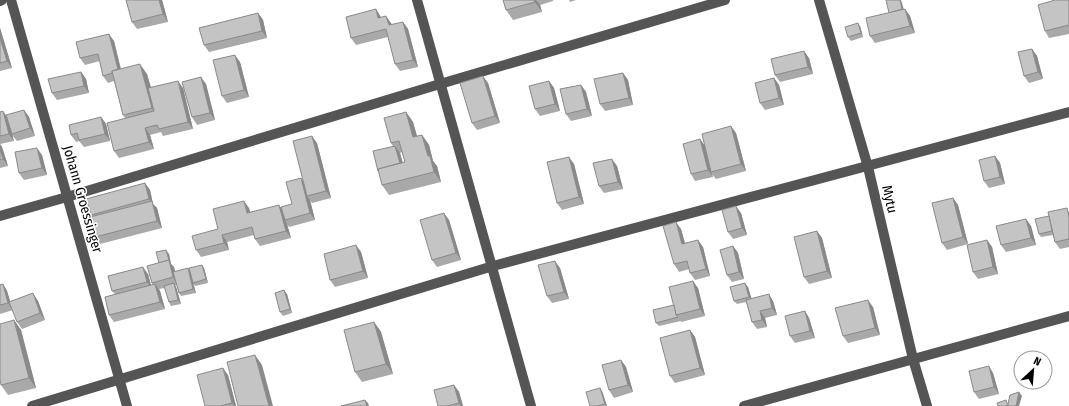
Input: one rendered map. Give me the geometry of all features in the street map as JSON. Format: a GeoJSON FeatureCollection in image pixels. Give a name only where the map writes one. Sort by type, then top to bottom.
{"type":"FeatureCollection","features":[{"type":"Feature","properties":{"kind":"street","name":"Johann Groessinger"},"geometry":{"type":"LineString","coordinates":[[11,0],[127,406]]}},
{"type":"Feature","properties":{"kind":"street"},"geometry":{"type":"LineString","coordinates":[[417,0],[493,266],[531,406]]}},
{"type":"Feature","properties":{"kind":"street"},"geometry":{"type":"LineString","coordinates":[[0,216],[725,0]]}},
{"type":"Feature","properties":{"kind":"street","name":"Mytu"},"geometry":{"type":"LineString","coordinates":[[819,0],[868,167],[913,359],[927,406]]}},
{"type":"Feature","properties":{"kind":"street"},"geometry":{"type":"LineString","coordinates":[[32,406],[493,266],[868,167],[1069,112]]}},
{"type":"Feature","properties":{"kind":"street"},"geometry":{"type":"LineString","coordinates":[[744,406],[1069,316]]}},
{"type":"Feature","properties":{"kind":"building"},"geometry":{"type":"Polygon","coordinates":[[[126,0],[159,0],[163,14],[132,22],[126,0]]]}},
{"type":"Feature","properties":{"kind":"building"},"geometry":{"type":"Polygon","coordinates":[[[503,0],[534,0],[535,2],[506,10],[503,0]]]}},
{"type":"Feature","properties":{"kind":"building"},"geometry":{"type":"Polygon","coordinates":[[[886,0],[900,0],[902,9],[889,13],[886,0]]]}},
{"type":"Feature","properties":{"kind":"building"},"geometry":{"type":"Polygon","coordinates":[[[1055,0],[1069,0],[1069,25],[1045,31],[1038,5],[1055,0]]]}},
{"type":"Feature","properties":{"kind":"building"},"geometry":{"type":"Polygon","coordinates":[[[376,9],[378,18],[386,16],[389,25],[403,22],[413,60],[395,64],[386,29],[351,38],[346,17],[376,9]]]}},
{"type":"Feature","properties":{"kind":"building"},"geometry":{"type":"Polygon","coordinates":[[[905,9],[910,26],[870,36],[866,18],[905,9]]]}},
{"type":"Feature","properties":{"kind":"building"},"geometry":{"type":"Polygon","coordinates":[[[258,13],[262,31],[204,45],[199,28],[258,13]]]}},
{"type":"Feature","properties":{"kind":"building"},"geometry":{"type":"Polygon","coordinates":[[[858,23],[861,33],[848,37],[845,27],[858,23]]]}},
{"type":"Feature","properties":{"kind":"building"},"geometry":{"type":"Polygon","coordinates":[[[109,34],[118,69],[103,76],[98,54],[80,58],[76,42],[109,34]]]}},
{"type":"Feature","properties":{"kind":"building"},"geometry":{"type":"Polygon","coordinates":[[[0,38],[7,61],[0,63],[0,38]]]}},
{"type":"Feature","properties":{"kind":"building"},"geometry":{"type":"Polygon","coordinates":[[[1032,49],[1038,72],[1024,76],[1018,52],[1032,49]]]}},
{"type":"Feature","properties":{"kind":"building"},"geometry":{"type":"Polygon","coordinates":[[[804,51],[808,67],[775,75],[771,59],[804,51]]]}},
{"type":"Feature","properties":{"kind":"building"},"geometry":{"type":"Polygon","coordinates":[[[235,55],[244,90],[222,96],[213,60],[235,55]]]}},
{"type":"Feature","properties":{"kind":"building"},"geometry":{"type":"Polygon","coordinates":[[[140,64],[152,108],[123,115],[112,71],[140,64]]]}},
{"type":"Feature","properties":{"kind":"building"},"geometry":{"type":"Polygon","coordinates":[[[81,72],[84,86],[52,93],[48,79],[81,72]]]}},
{"type":"Feature","properties":{"kind":"building"},"geometry":{"type":"Polygon","coordinates":[[[623,73],[629,98],[600,104],[594,79],[623,73]]]}},
{"type":"Feature","properties":{"kind":"building"},"geometry":{"type":"Polygon","coordinates":[[[483,76],[495,116],[472,123],[460,83],[483,76]]]}},
{"type":"Feature","properties":{"kind":"building"},"geometry":{"type":"Polygon","coordinates":[[[201,77],[210,113],[192,117],[182,82],[201,77]]]}},
{"type":"Feature","properties":{"kind":"building"},"geometry":{"type":"Polygon","coordinates":[[[774,78],[779,98],[760,103],[755,83],[774,78]]]}},
{"type":"Feature","properties":{"kind":"building"},"geometry":{"type":"Polygon","coordinates":[[[178,81],[188,122],[159,129],[157,125],[145,128],[149,142],[114,151],[107,123],[154,111],[148,88],[178,81]]]}},
{"type":"Feature","properties":{"kind":"building"},"geometry":{"type":"Polygon","coordinates":[[[549,81],[555,104],[535,109],[529,86],[549,81]]]}},
{"type":"Feature","properties":{"kind":"building"},"geometry":{"type":"Polygon","coordinates":[[[581,85],[587,109],[566,114],[560,89],[581,85]]]}},
{"type":"Feature","properties":{"kind":"building"},"geometry":{"type":"Polygon","coordinates":[[[24,110],[30,128],[12,134],[6,115],[24,110]]]}},
{"type":"Feature","properties":{"kind":"building"},"geometry":{"type":"Polygon","coordinates":[[[3,111],[9,134],[0,136],[0,112],[3,111]]]}},
{"type":"Feature","properties":{"kind":"building"},"geometry":{"type":"Polygon","coordinates":[[[406,112],[413,137],[422,135],[434,172],[382,185],[378,169],[405,162],[399,141],[391,143],[384,118],[406,112]]]}},
{"type":"Feature","properties":{"kind":"building"},"geometry":{"type":"Polygon","coordinates":[[[101,117],[105,134],[79,140],[77,133],[71,135],[69,125],[101,117]]]}},
{"type":"Feature","properties":{"kind":"building"},"geometry":{"type":"Polygon","coordinates":[[[731,126],[741,164],[711,172],[702,134],[731,126]]]}},
{"type":"Feature","properties":{"kind":"building"},"geometry":{"type":"Polygon","coordinates":[[[312,136],[326,191],[307,196],[293,141],[312,136]]]}},
{"type":"Feature","properties":{"kind":"building"},"geometry":{"type":"Polygon","coordinates":[[[700,139],[708,170],[691,174],[683,144],[700,139]]]}},
{"type":"Feature","properties":{"kind":"building"},"geometry":{"type":"Polygon","coordinates":[[[395,146],[400,163],[378,169],[378,171],[373,151],[395,146]]]}},
{"type":"Feature","properties":{"kind":"building"},"geometry":{"type":"Polygon","coordinates":[[[37,148],[42,168],[19,173],[15,152],[37,148]]]}},
{"type":"Feature","properties":{"kind":"building"},"geometry":{"type":"Polygon","coordinates":[[[0,149],[3,159],[0,160],[0,149]]]}},
{"type":"Feature","properties":{"kind":"building"},"geometry":{"type":"Polygon","coordinates":[[[995,156],[1000,177],[984,181],[979,160],[995,156]]]}},
{"type":"Feature","properties":{"kind":"building"},"geometry":{"type":"Polygon","coordinates":[[[569,157],[579,197],[557,203],[547,162],[569,157]]]}},
{"type":"Feature","properties":{"kind":"building"},"geometry":{"type":"Polygon","coordinates":[[[612,159],[618,182],[599,186],[593,163],[612,159]]]}},
{"type":"Feature","properties":{"kind":"building"},"geometry":{"type":"Polygon","coordinates":[[[301,178],[310,213],[285,220],[281,207],[292,204],[286,182],[301,178]]]}},
{"type":"Feature","properties":{"kind":"building"},"geometry":{"type":"Polygon","coordinates":[[[145,183],[149,199],[91,215],[86,199],[145,183]]]}},
{"type":"Feature","properties":{"kind":"building"},"geometry":{"type":"Polygon","coordinates":[[[953,198],[963,237],[942,243],[932,203],[953,198]]]}},
{"type":"Feature","properties":{"kind":"building"},"geometry":{"type":"Polygon","coordinates":[[[152,201],[157,221],[95,237],[90,217],[152,201]]]}},
{"type":"Feature","properties":{"kind":"building"},"geometry":{"type":"Polygon","coordinates":[[[244,201],[247,213],[279,205],[286,231],[255,239],[252,227],[222,235],[224,243],[196,250],[192,236],[218,229],[213,209],[244,201]]]}},
{"type":"Feature","properties":{"kind":"building"},"geometry":{"type":"Polygon","coordinates":[[[736,206],[742,228],[728,232],[722,210],[736,206]]]}},
{"type":"Feature","properties":{"kind":"building"},"geometry":{"type":"Polygon","coordinates":[[[1067,208],[1069,217],[1069,239],[1055,242],[1048,212],[1067,208]]]}},
{"type":"Feature","properties":{"kind":"building"},"geometry":{"type":"Polygon","coordinates":[[[444,213],[456,253],[432,260],[420,220],[444,213]]]}},
{"type":"Feature","properties":{"kind":"building"},"geometry":{"type":"Polygon","coordinates":[[[1049,216],[1052,231],[1039,234],[1035,219],[1049,216]]]}},
{"type":"Feature","properties":{"kind":"building"},"geometry":{"type":"Polygon","coordinates":[[[1026,219],[1031,238],[1001,245],[996,226],[1026,219]]]}},
{"type":"Feature","properties":{"kind":"building"},"geometry":{"type":"Polygon","coordinates":[[[676,222],[682,244],[698,240],[706,269],[690,273],[687,261],[674,264],[663,226],[676,222]]]}},
{"type":"Feature","properties":{"kind":"building"},"geometry":{"type":"Polygon","coordinates":[[[817,231],[827,271],[804,277],[794,237],[817,231]]]}},
{"type":"Feature","properties":{"kind":"building"},"geometry":{"type":"Polygon","coordinates":[[[987,240],[993,267],[973,272],[967,245],[987,240]]]}},
{"type":"Feature","properties":{"kind":"building"},"geometry":{"type":"Polygon","coordinates":[[[356,245],[363,271],[330,280],[324,254],[356,245]]]}},
{"type":"Feature","properties":{"kind":"building"},"geometry":{"type":"Polygon","coordinates":[[[733,246],[739,272],[727,275],[720,250],[733,246]]]}},
{"type":"Feature","properties":{"kind":"building"},"geometry":{"type":"Polygon","coordinates":[[[166,250],[169,260],[159,263],[156,252],[166,250]]]}},
{"type":"Feature","properties":{"kind":"building"},"geometry":{"type":"Polygon","coordinates":[[[169,260],[173,277],[152,283],[147,266],[169,260]]]}},
{"type":"Feature","properties":{"kind":"building"},"geometry":{"type":"Polygon","coordinates":[[[555,261],[564,292],[547,296],[538,265],[555,261]]]}},
{"type":"Feature","properties":{"kind":"building"},"geometry":{"type":"Polygon","coordinates":[[[202,265],[206,279],[193,283],[189,268],[202,265]]]}},
{"type":"Feature","properties":{"kind":"building"},"geometry":{"type":"Polygon","coordinates":[[[143,267],[147,282],[112,291],[108,276],[143,267]]]}},
{"type":"Feature","properties":{"kind":"building"},"geometry":{"type":"Polygon","coordinates":[[[188,268],[193,289],[179,293],[173,272],[188,268]]]}},
{"type":"Feature","properties":{"kind":"building"},"geometry":{"type":"Polygon","coordinates":[[[693,281],[700,309],[676,315],[669,287],[693,281]]]}},
{"type":"Feature","properties":{"kind":"building"},"geometry":{"type":"Polygon","coordinates":[[[174,283],[178,300],[169,302],[164,286],[174,283]]]}},
{"type":"Feature","properties":{"kind":"building"},"geometry":{"type":"Polygon","coordinates":[[[745,283],[749,297],[734,301],[730,287],[745,283]]]}},
{"type":"Feature","properties":{"kind":"building"},"geometry":{"type":"Polygon","coordinates":[[[3,284],[8,303],[0,305],[0,285],[3,284]]]}},
{"type":"Feature","properties":{"kind":"building"},"geometry":{"type":"Polygon","coordinates":[[[155,284],[160,302],[109,315],[105,297],[155,284]]]}},
{"type":"Feature","properties":{"kind":"building"},"geometry":{"type":"Polygon","coordinates":[[[284,290],[290,309],[280,312],[275,293],[284,290]]]}},
{"type":"Feature","properties":{"kind":"building"},"geometry":{"type":"Polygon","coordinates":[[[33,293],[40,313],[17,322],[9,302],[33,293]]]}},
{"type":"Feature","properties":{"kind":"building"},"geometry":{"type":"Polygon","coordinates":[[[769,294],[772,308],[760,311],[762,320],[752,322],[746,300],[769,294]]]}},
{"type":"Feature","properties":{"kind":"building"},"geometry":{"type":"Polygon","coordinates":[[[868,300],[875,328],[843,336],[835,308],[868,300]]]}},
{"type":"Feature","properties":{"kind":"building"},"geometry":{"type":"Polygon","coordinates":[[[674,305],[676,315],[678,317],[656,323],[653,310],[674,305]]]}},
{"type":"Feature","properties":{"kind":"building"},"geometry":{"type":"Polygon","coordinates":[[[805,311],[810,331],[790,336],[785,316],[805,311]]]}},
{"type":"Feature","properties":{"kind":"building"},"geometry":{"type":"Polygon","coordinates":[[[14,320],[29,378],[1,385],[0,324],[14,320]]]}},
{"type":"Feature","properties":{"kind":"building"},"geometry":{"type":"Polygon","coordinates":[[[374,322],[386,364],[355,372],[344,330],[374,322]]]}},
{"type":"Feature","properties":{"kind":"building"},"geometry":{"type":"Polygon","coordinates":[[[690,330],[700,368],[670,376],[660,338],[690,330]]]}},
{"type":"Feature","properties":{"kind":"building"},"geometry":{"type":"Polygon","coordinates":[[[255,355],[269,406],[238,406],[227,362],[255,355]]]}},
{"type":"Feature","properties":{"kind":"building"},"geometry":{"type":"Polygon","coordinates":[[[621,360],[628,385],[609,390],[602,365],[621,360]]]}},
{"type":"Feature","properties":{"kind":"building"},"geometry":{"type":"Polygon","coordinates":[[[989,366],[994,387],[974,392],[969,371],[989,366]]]}},
{"type":"Feature","properties":{"kind":"building"},"geometry":{"type":"Polygon","coordinates":[[[223,368],[232,403],[220,406],[205,406],[197,375],[223,368]]]}},
{"type":"Feature","properties":{"kind":"building"},"geometry":{"type":"Polygon","coordinates":[[[454,385],[459,403],[447,406],[438,406],[434,390],[454,385]]]}},
{"type":"Feature","properties":{"kind":"building"},"geometry":{"type":"Polygon","coordinates":[[[600,388],[605,404],[590,406],[586,392],[600,388]]]}},
{"type":"Feature","properties":{"kind":"building"},"geometry":{"type":"Polygon","coordinates":[[[1019,392],[1016,406],[1009,406],[1010,395],[1019,392]]]}},
{"type":"Feature","properties":{"kind":"building"},"geometry":{"type":"Polygon","coordinates":[[[365,400],[367,406],[341,406],[365,400]]]}},
{"type":"Feature","properties":{"kind":"building"},"geometry":{"type":"Polygon","coordinates":[[[1006,400],[1008,406],[998,406],[997,403],[1006,400]]]}}]}
